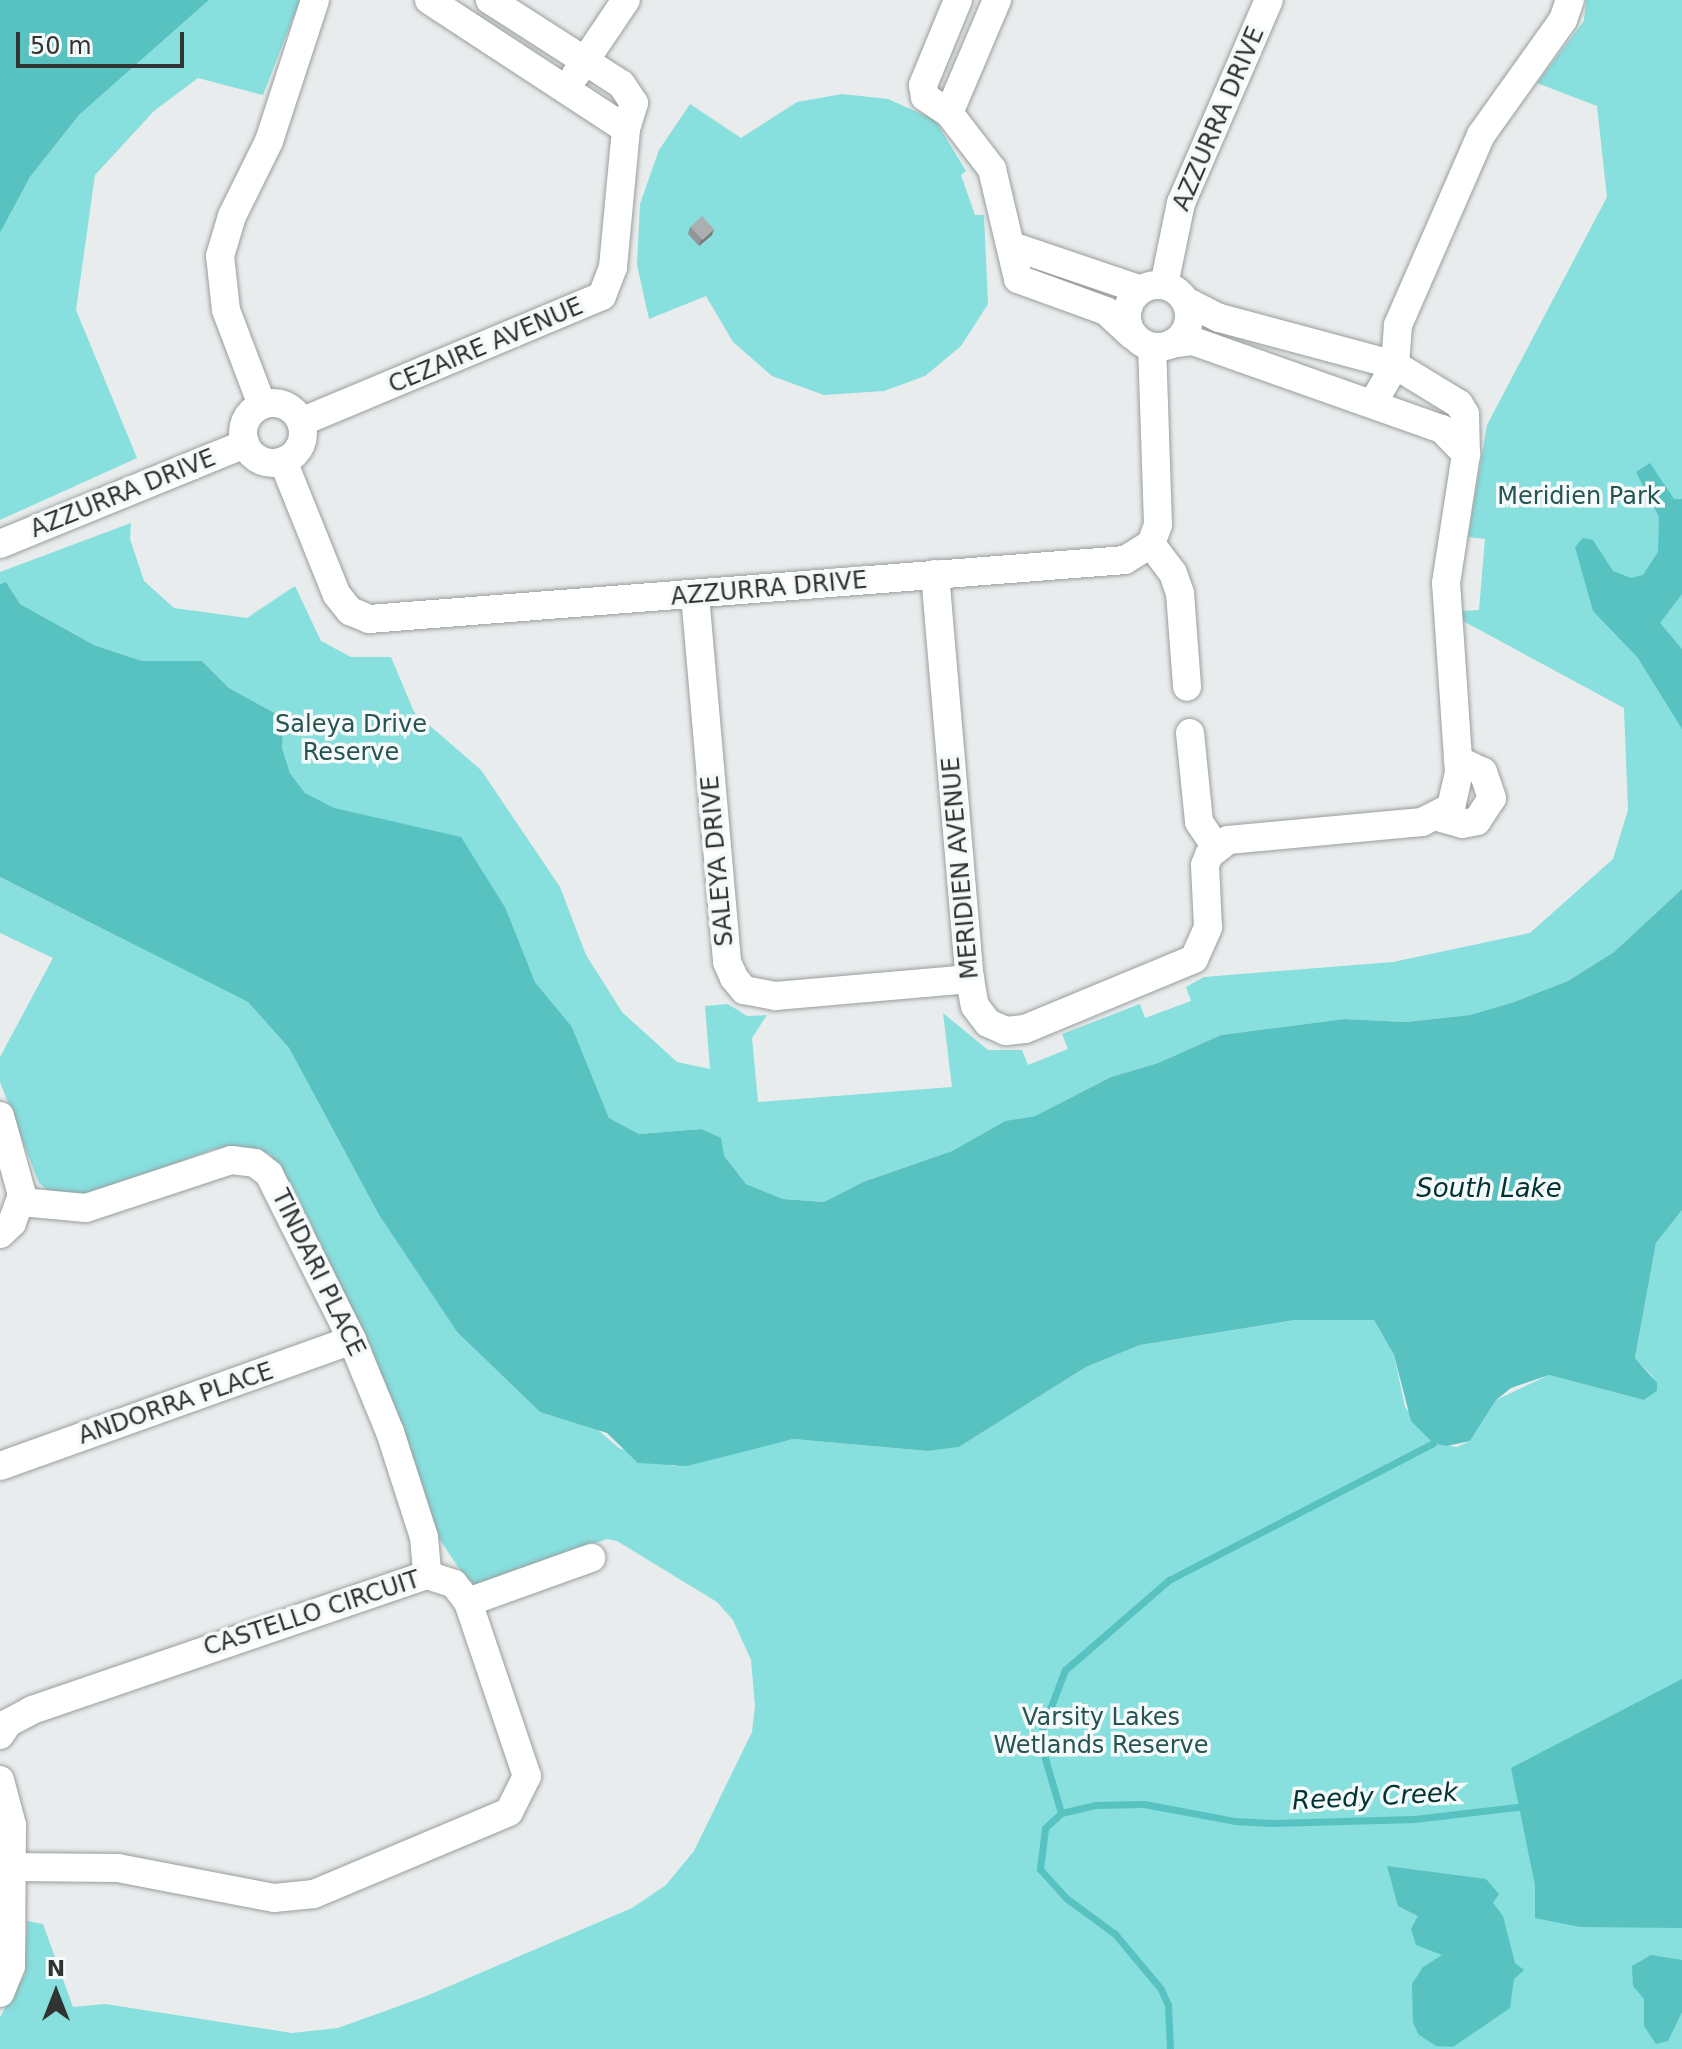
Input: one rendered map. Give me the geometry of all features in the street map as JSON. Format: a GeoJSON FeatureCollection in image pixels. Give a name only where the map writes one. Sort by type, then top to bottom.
{"type":"FeatureCollection","features":[{"type":"Feature","properties":{"kind":"street"},"geometry":{"type":"LineString","coordinates":[[262,405],[226,310],[220,256],[232,216],[269,141],[315,0]]}},
{"type":"Feature","properties":{"kind":"street"},"geometry":{"type":"LineString","coordinates":[[429,0],[626,129]]}},
{"type":"Feature","properties":{"kind":"street"},"geometry":{"type":"LineString","coordinates":[[490,0],[586,61]]}},
{"type":"Feature","properties":{"kind":"street"},"geometry":{"type":"LineString","coordinates":[[564,91],[626,0]]}},
{"type":"Feature","properties":{"kind":"street"},"geometry":{"type":"LineString","coordinates":[[958,0],[923,85],[925,97],[949,113],[992,169],[1012,246],[1012,269],[1027,285],[1106,311],[1152,342],[1193,341],[1442,429],[1466,454]]}},
{"type":"Feature","properties":{"kind":"street"},"geometry":{"type":"LineString","coordinates":[[949,113],[997,0]]}},
{"type":"Feature","properties":{"kind":"street","name":"AZZURRA DRIVE"},"geometry":{"type":"LineString","coordinates":[[1163,292],[1181,203],[1269,0]]}},
{"type":"Feature","properties":{"kind":"street"},"geometry":{"type":"LineString","coordinates":[[1373,403],[1395,365],[1398,325],[1481,135],[1563,20],[1570,0]]}},
{"type":"Feature","properties":{"kind":"street","name":"CEZAIRE AVENUE"},"geometry":{"type":"LineString","coordinates":[[301,422],[602,296],[613,267],[626,129],[634,103],[630,93],[586,61]]}},
{"type":"Feature","properties":{"kind":"street"},"geometry":{"type":"LineString","coordinates":[[1012,246],[1163,292],[1219,318],[1395,365],[1459,404],[1465,414],[1466,454],[1445,608],[1458,760],[1458,791],[1451,807],[1438,817],[1243,837],[1216,847],[1199,822],[1190,733]]}},
{"type":"Feature","properties":{"kind":"street"},"geometry":{"type":"LineString","coordinates":[[1163,292],[1127,311],[1152,342],[1158,525],[1151,544],[1173,573],[1180,593],[1187,687]]}},
{"type":"Feature","properties":{"kind":"street"},"geometry":{"type":"LineString","coordinates":[[1152,342],[1189,322],[1163,292]]}},
{"type":"Feature","properties":{"kind":"street"},"geometry":{"type":"LineString","coordinates":[[262,405],[285,406],[301,422],[300,445],[283,461],[260,460],[245,444],[245,424],[262,405]]}},
{"type":"Feature","properties":{"kind":"street","name":"AZZURRA DRIVE"},"geometry":{"type":"LineString","coordinates":[[0,544],[245,444]]}},
{"type":"Feature","properties":{"kind":"street","name":"AZZURRA DRIVE"},"geometry":{"type":"LineString","coordinates":[[283,461],[337,595],[350,611],[369,619],[1125,560],[1151,544]]}},
{"type":"Feature","properties":{"kind":"street","name":"MERIDIEN AVENUE"},"geometry":{"type":"LineString","coordinates":[[935,574],[970,979],[975,1006],[988,1023],[1006,1031],[1053,1020],[1178,968],[1204,944],[1205,865],[1216,847]]}},
{"type":"Feature","properties":{"kind":"street","name":"SALEYA DRIVE"},"geometry":{"type":"LineString","coordinates":[[695,595],[727,962],[734,978],[744,990],[775,996],[970,979]]}},
{"type":"Feature","properties":{"kind":"street"},"geometry":{"type":"LineString","coordinates":[[0,1116],[21,1202],[0,1234]]}},
{"type":"Feature","properties":{"kind":"street","name":"TINDARI PLACE"},"geometry":{"type":"LineString","coordinates":[[21,1202],[86,1208],[221,1162],[255,1163],[276,1187],[352,1340],[400,1458],[424,1537],[427,1575]]}},
{"type":"Feature","properties":{"kind":"street","name":"ANDORRA PLACE"},"geometry":{"type":"LineString","coordinates":[[0,1466],[352,1340]]}},
{"type":"Feature","properties":{"kind":"street"},"geometry":{"type":"LineString","coordinates":[[12,1867],[118,1868],[274,1898],[295,1897],[333,1887],[509,1812],[525,1789],[525,1762],[468,1602],[591,1558]]}},
{"type":"Feature","properties":{"kind":"street","name":"CASTELLO CIRCUIT"},"geometry":{"type":"LineString","coordinates":[[0,1735],[8,1723],[32,1710],[427,1575],[454,1584],[468,1602]]}},
{"type":"Feature","properties":{"kind":"street"},"geometry":{"type":"LineString","coordinates":[[0,1780],[11,1810],[12,1867],[11,1966],[0,1993]]}},
{"type":"Feature","properties":{"kind":"green space"},"geometry":{"type":"Polygon","coordinates":[[[209,0],[300,0],[263,95],[198,78],[154,111],[95,175],[76,310],[137,458],[0,520],[0,233],[30,177],[79,115],[209,0]]]}},
{"type":"Feature","properties":{"kind":"green space","name":"Meridien Park"},"geometry":{"type":"Polygon","coordinates":[[[1586,0],[1682,0],[1682,889],[1614,952],[1568,981],[1514,1002],[1470,1015],[1406,1022],[1344,1019],[1221,1035],[1158,1063],[1111,1077],[1035,1116],[1005,1121],[952,1151],[863,1182],[824,1202],[783,1199],[746,1184],[701,1129],[639,1134],[609,1118],[572,1027],[535,982],[506,909],[305,793],[290,773],[282,748],[284,718],[229,688],[202,661],[142,661],[94,645],[20,604],[6,582],[0,584],[0,572],[131,523],[130,539],[144,581],[174,608],[247,618],[295,586],[321,641],[351,657],[391,657],[414,712],[481,770],[560,887],[586,955],[622,1012],[677,1062],[710,1069],[705,1006],[728,1004],[747,1016],[767,1015],[752,1038],[758,1102],[952,1087],[943,1013],[988,1050],[1022,1050],[1028,1065],[1068,1049],[1062,1034],[1140,1004],[1145,1018],[1191,1001],[1186,987],[1204,977],[1393,962],[1530,933],[1613,859],[1628,810],[1624,708],[1463,621],[1462,611],[1479,610],[1485,539],[1468,537],[1487,425],[1607,197],[1597,106],[1537,83],[1584,21],[1586,0]]]}},
{"type":"Feature","properties":{"kind":"green space"},"geometry":{"type":"Polygon","coordinates":[[[842,94],[888,99],[935,120],[966,171],[961,175],[975,215],[984,215],[988,304],[961,346],[925,376],[884,391],[824,395],[772,376],[733,342],[706,296],[649,319],[637,265],[640,204],[659,150],[690,104],[741,138],[797,102],[842,94]]]}},
{"type":"Feature","properties":{"kind":"green space","name":"Varsity Lakes Wetlands Reserve"},"geometry":{"type":"Polygon","coordinates":[[[0,877],[248,1002],[289,1048],[379,1215],[457,1332],[540,1412],[592,1425],[619,1448],[673,1466],[793,1439],[928,1451],[959,1447],[1086,1367],[1140,1345],[1295,1320],[1374,1320],[1394,1355],[1405,1407],[1433,1443],[1457,1447],[1470,1441],[1496,1400],[1549,1375],[1644,1400],[1657,1391],[1652,1376],[1635,1358],[1656,1243],[1682,1210],[1682,2049],[0,2049],[0,2017],[25,1974],[27,1921],[43,1924],[73,2007],[105,2004],[292,2033],[338,2028],[424,1997],[632,1908],[666,1885],[694,1851],[752,1732],[755,1706],[751,1660],[733,1620],[717,1602],[617,1541],[607,1539],[474,1585],[458,1567],[437,1535],[299,1203],[270,1154],[236,1146],[214,1149],[86,1196],[50,1192],[39,1183],[0,1082],[0,1057],[53,958],[0,933],[0,877]]]}},
{"type":"Feature","properties":{"kind":"water"},"geometry":{"type":"Polygon","coordinates":[[[0,0],[209,0],[79,115],[30,177],[0,233],[0,0]]]}},
{"type":"Feature","properties":{"kind":"water"},"geometry":{"type":"Polygon","coordinates":[[[1650,463],[1674,499],[1682,499],[1682,594],[1660,623],[1682,649],[1682,729],[1638,658],[1593,611],[1575,547],[1583,538],[1593,540],[1613,571],[1631,578],[1643,575],[1658,552],[1659,517],[1636,472],[1650,463]]]}},
{"type":"Feature","properties":{"kind":"water","name":"South Lake"},"geometry":{"type":"Polygon","coordinates":[[[6,582],[20,604],[94,645],[142,661],[202,661],[229,688],[284,718],[282,748],[290,773],[305,793],[334,808],[461,837],[506,909],[535,982],[572,1027],[609,1118],[639,1134],[701,1129],[721,1138],[724,1156],[746,1184],[783,1199],[824,1202],[863,1182],[952,1151],[1005,1121],[1035,1116],[1111,1077],[1158,1063],[1221,1035],[1344,1019],[1406,1022],[1470,1015],[1514,1002],[1568,981],[1614,952],[1682,889],[1682,1210],[1656,1243],[1635,1358],[1657,1383],[1657,1391],[1644,1400],[1549,1375],[1511,1388],[1496,1400],[1470,1441],[1447,1446],[1433,1443],[1411,1421],[1394,1355],[1374,1320],[1295,1320],[1140,1345],[1086,1367],[959,1447],[928,1451],[793,1439],[687,1466],[638,1463],[607,1433],[540,1412],[457,1332],[379,1215],[289,1048],[248,1002],[0,877],[0,584],[6,582]]]}},
{"type":"Feature","properties":{"kind":"water"},"geometry":{"type":"Polygon","coordinates":[[[1682,1679],[1682,1928],[1580,1927],[1535,1918],[1535,1885],[1511,1768],[1682,1679]]]}},
{"type":"Feature","properties":{"kind":"water"},"geometry":{"type":"Polygon","coordinates":[[[1387,1866],[1486,1879],[1499,1894],[1493,1903],[1503,1916],[1515,1963],[1524,1970],[1514,1979],[1510,2008],[1453,2047],[1436,2046],[1418,2034],[1413,2022],[1412,1984],[1423,1967],[1442,1955],[1416,1945],[1411,1929],[1418,1916],[1398,1906],[1387,1866]]]}},
{"type":"Feature","properties":{"kind":"water"},"geometry":{"type":"Polygon","coordinates":[[[1651,1955],[1682,1960],[1682,2012],[1668,2041],[1656,2044],[1644,2026],[1644,1999],[1633,1986],[1632,1966],[1651,1955]]]}},
{"type":"Feature","properties":{"kind":"building"},"geometry":{"type":"Polygon","coordinates":[[[702,216],[714,229],[703,240],[690,227],[702,216]]]}},
{"type":"Feature","properties":{"kind":"waterway","name":"Reedy Creek"},"geometry":{"type":"LineString","coordinates":[[1061,1813],[1039,1738],[1065,1670],[1169,1580],[1433,1443]]}},
{"type":"Feature","properties":{"kind":"waterway","name":"Reedy Creek"},"geometry":{"type":"LineString","coordinates":[[1170,2049],[1168,2005],[1161,1989],[1115,1934],[1066,1898],[1040,1869],[1045,1828],[1061,1813],[1095,1805],[1144,1804],[1235,1821],[1273,1823],[1414,1819],[1527,1806]]}},
{"type":"Feature","properties":{"kind":"park label","name":"Saleya Drive Reserve"},"geometry":{"type":"Point","coordinates":[351,739]}}]}
